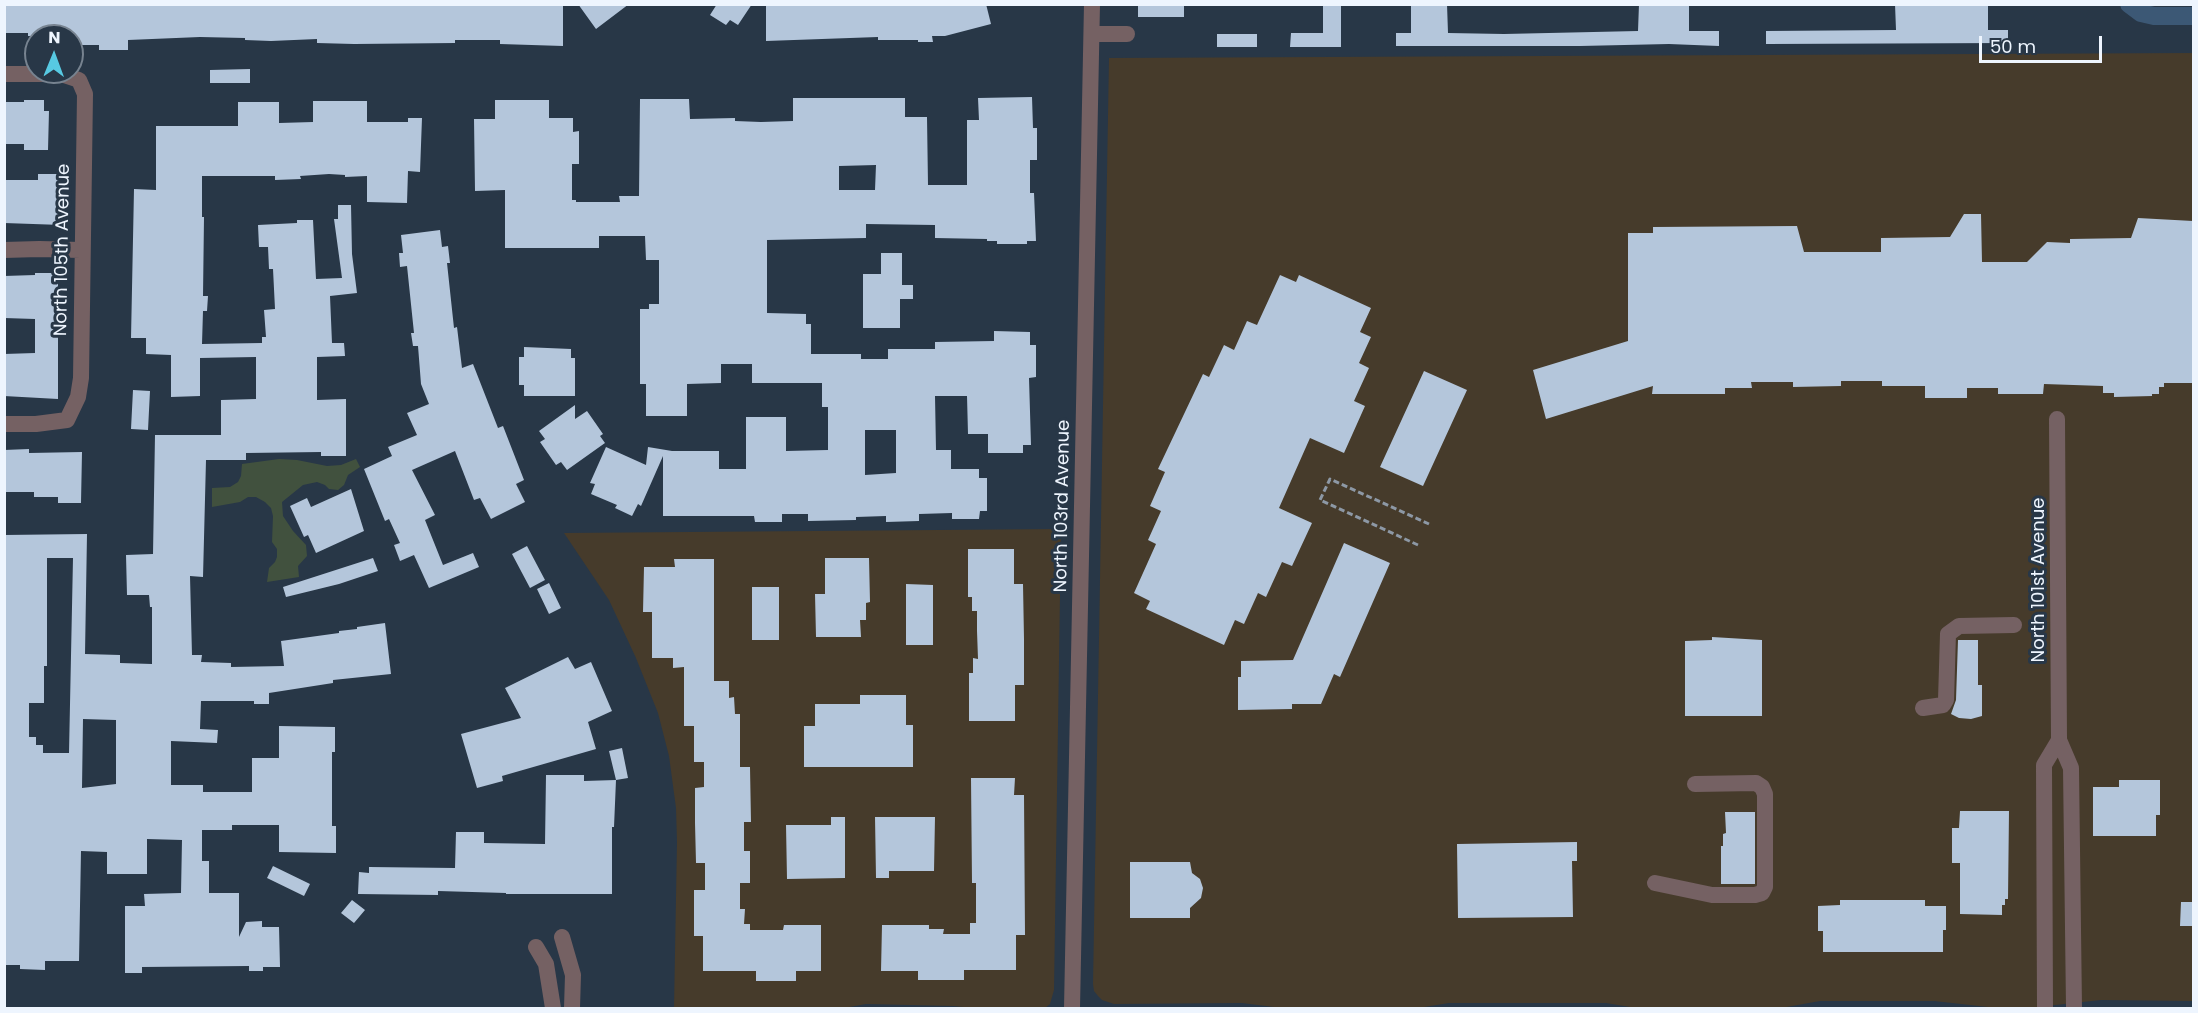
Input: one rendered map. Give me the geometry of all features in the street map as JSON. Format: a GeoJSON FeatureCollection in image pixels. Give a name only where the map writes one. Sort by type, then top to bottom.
{"type":"FeatureCollection","features":[{"type":"Feature","properties":{"kind":"street","name":"North 103rd Avenue"},"geometry":{"type":"LineString","coordinates":[[1072,1008],[1092,4]]}},
{"type":"Feature","properties":{"kind":"street"},"geometry":{"type":"LineString","coordinates":[[1092,34],[1127,34]]}},
{"type":"Feature","properties":{"kind":"street","name":"North 105th Avenue"},"geometry":{"type":"LineString","coordinates":[[4,74],[61,74],[79,80],[85,94],[81,250],[81,378],[78,397],[67,420],[36,424],[4,424]]}},
{"type":"Feature","properties":{"kind":"street"},"geometry":{"type":"LineString","coordinates":[[4,250],[81,250]]}},
{"type":"Feature","properties":{"kind":"street","name":"North 101st Avenue"},"geometry":{"type":"LineString","coordinates":[[2057,419],[2059,740],[2071,768],[2074,1008]]}},
{"type":"Feature","properties":{"kind":"street"},"geometry":{"type":"LineString","coordinates":[[1923,708],[1943,705],[1946,700],[1948,634],[1959,626],[2014,626]]}},
{"type":"Feature","properties":{"kind":"street"},"geometry":{"type":"LineString","coordinates":[[2045,1008],[2044,765],[2059,740]]}},
{"type":"Feature","properties":{"kind":"street"},"geometry":{"type":"LineString","coordinates":[[1655,883],[1712,895],[1755,895],[1762,892],[1765,887],[1765,794],[1762,787],[1756,783],[1695,784]]}},
{"type":"Feature","properties":{"kind":"street"},"geometry":{"type":"LineString","coordinates":[[562,937],[573,975],[572,1008]]}},
{"type":"Feature","properties":{"kind":"street"},"geometry":{"type":"LineString","coordinates":[[536,947],[546,964],[553,1008]]}},
{"type":"Feature","properties":{"kind":"path"},"geometry":{"type":"LineString","coordinates":[[1418,545],[1320,500],[1329,479],[1429,524]]}},
{"type":"Feature","properties":{"kind":"shaded area"},"geometry":{"type":"Polygon","coordinates":[[[2193,53],[2193,1001],[2101,1000],[2028,1008],[1997,1008],[1934,1001],[1820,1001],[1781,1008],[1636,1008],[1606,1003],[1449,1003],[1418,1008],[1282,1008],[1242,1003],[1114,1004],[1098,996],[1093,984],[1109,58],[2193,53]]]}},
{"type":"Feature","properties":{"kind":"shaded area"},"geometry":{"type":"Polygon","coordinates":[[[1061,529],[1054,990],[1050,1004],[1045,1008],[866,1004],[844,1008],[674,1008],[677,842],[676,808],[669,756],[658,713],[609,600],[564,533],[1061,529]]]}},
{"type":"Feature","properties":{"kind":"green space"},"geometry":{"type":"Polygon","coordinates":[[[279,459],[327,466],[341,465],[356,459],[360,467],[348,475],[344,485],[338,490],[329,489],[317,482],[303,485],[282,502],[283,516],[306,545],[307,556],[298,566],[299,577],[267,582],[269,568],[277,557],[277,549],[272,542],[271,508],[256,497],[212,507],[212,488],[230,487],[238,482],[242,464],[279,459]]]}},
{"type":"Feature","properties":{"kind":"building"},"geometry":{"type":"Polygon","coordinates":[[[4,4],[255,6],[255,4],[563,4],[563,46],[500,44],[500,40],[354,44],[317,43],[317,39],[271,41],[200,37],[128,40],[128,50],[99,50],[99,45],[84,45],[84,24],[24,24],[24,33],[4,33],[4,4]]]}},
{"type":"Feature","properties":{"kind":"building"},"geometry":{"type":"Polygon","coordinates":[[[578,4],[629,4],[596,29],[578,4]]]}},
{"type":"Feature","properties":{"kind":"building"},"geometry":{"type":"Polygon","coordinates":[[[717,4],[752,4],[738,25],[730,20],[726,25],[710,15],[717,4]]]}},
{"type":"Feature","properties":{"kind":"building"},"geometry":{"type":"Polygon","coordinates":[[[766,4],[986,4],[991,24],[945,36],[932,36],[933,42],[878,40],[878,37],[766,41],[766,4]]]}},
{"type":"Feature","properties":{"kind":"building"},"geometry":{"type":"Polygon","coordinates":[[[1138,4],[1184,4],[1184,17],[1138,17],[1138,4]]]}},
{"type":"Feature","properties":{"kind":"building"},"geometry":{"type":"Polygon","coordinates":[[[1323,4],[1341,4],[1341,47],[1290,47],[1291,33],[1323,33],[1323,4]]]}},
{"type":"Feature","properties":{"kind":"building"},"geometry":{"type":"Polygon","coordinates":[[[1411,4],[1447,4],[1448,33],[1504,34],[1638,31],[1639,4],[1689,4],[1689,31],[1719,31],[1719,46],[1669,44],[1396,46],[1396,33],[1411,33],[1411,4]]]}},
{"type":"Feature","properties":{"kind":"building"},"geometry":{"type":"Polygon","coordinates":[[[1895,4],[1988,4],[1988,30],[2008,30],[2008,43],[1766,44],[1766,31],[1896,30],[1895,4]]]}},
{"type":"Feature","properties":{"kind":"building"},"geometry":{"type":"Polygon","coordinates":[[[1217,34],[1257,34],[1257,47],[1217,47],[1217,34]]]}},
{"type":"Feature","properties":{"kind":"building"},"geometry":{"type":"Polygon","coordinates":[[[250,69],[250,83],[210,83],[210,70],[250,69]]]}},
{"type":"Feature","properties":{"kind":"building"},"geometry":{"type":"Polygon","coordinates":[[[1032,97],[1033,128],[1037,128],[1037,160],[1030,160],[1030,193],[1034,193],[1036,241],[1027,241],[1027,244],[997,244],[997,241],[987,241],[987,239],[935,238],[935,225],[866,224],[866,238],[767,240],[767,313],[806,314],[806,324],[811,324],[811,354],[861,354],[861,359],[888,359],[888,349],[935,349],[935,342],[994,341],[994,331],[1030,332],[1030,345],[1036,345],[1036,377],[1029,378],[1031,445],[1023,445],[1023,453],[988,453],[988,434],[968,434],[967,396],[935,396],[936,450],[951,450],[951,469],[979,469],[979,478],[987,478],[987,511],[980,511],[979,519],[952,519],[952,513],[919,514],[919,521],[886,522],[886,516],[856,517],[856,520],[808,521],[808,514],[782,514],[782,522],[755,522],[754,516],[663,516],[663,456],[641,506],[638,504],[632,516],[615,508],[617,505],[591,494],[595,484],[590,483],[606,447],[646,465],[648,447],[672,451],[719,451],[719,469],[746,469],[746,417],[786,417],[786,451],[828,450],[828,407],[822,407],[822,383],[752,383],[752,364],[721,364],[721,383],[687,384],[687,416],[646,416],[646,384],[640,384],[640,309],[649,309],[649,304],[659,304],[659,260],[646,260],[645,236],[599,236],[599,248],[505,248],[505,190],[475,191],[474,119],[495,119],[495,100],[549,100],[549,118],[573,118],[573,132],[579,131],[579,164],[572,164],[572,200],[576,202],[620,202],[619,196],[639,196],[640,99],[689,99],[690,119],[735,118],[735,121],[761,122],[793,121],[793,98],[905,98],[905,117],[927,117],[928,185],[967,185],[967,120],[979,120],[978,98],[1032,97]],[[876,165],[839,166],[839,190],[875,190],[876,165]],[[865,430],[865,475],[896,473],[896,430],[865,430]]]}},
{"type":"Feature","properties":{"kind":"building"},"geometry":{"type":"Polygon","coordinates":[[[24,100],[44,100],[44,111],[49,111],[48,150],[24,150],[24,144],[4,144],[4,102],[24,102],[24,100]]]}},
{"type":"Feature","properties":{"kind":"building"},"geometry":{"type":"Polygon","coordinates":[[[313,101],[367,101],[367,122],[408,122],[408,118],[422,118],[420,172],[408,171],[407,203],[367,202],[367,176],[345,177],[345,175],[329,174],[300,176],[301,179],[275,180],[275,176],[202,176],[203,296],[208,296],[207,311],[203,311],[202,344],[262,343],[262,337],[266,337],[264,310],[275,309],[273,269],[269,269],[268,247],[259,247],[258,225],[313,220],[316,279],[342,278],[334,219],[338,219],[338,205],[351,205],[352,254],[357,293],[330,296],[332,343],[344,343],[345,356],[317,357],[317,400],[346,399],[346,456],[321,456],[321,452],[246,453],[246,460],[206,460],[203,577],[190,576],[192,655],[202,655],[201,662],[231,663],[231,667],[284,666],[281,641],[339,633],[339,631],[357,629],[357,627],[385,623],[391,674],[333,680],[333,683],[269,693],[269,704],[254,704],[254,701],[201,701],[200,729],[218,730],[217,743],[171,741],[171,785],[203,785],[203,792],[252,792],[252,758],[279,758],[279,726],[335,727],[335,752],[332,752],[332,826],[336,826],[336,853],[279,852],[279,825],[232,825],[232,830],[202,830],[202,861],[209,861],[209,893],[239,893],[239,937],[246,922],[262,921],[262,927],[279,927],[280,967],[263,967],[263,971],[249,971],[249,966],[142,967],[142,973],[125,973],[125,906],[145,906],[144,894],[181,893],[182,840],[147,839],[147,874],[107,874],[107,852],[81,851],[79,961],[45,961],[45,970],[20,969],[20,965],[4,965],[4,535],[87,534],[85,654],[120,655],[120,663],[152,664],[152,607],[150,607],[149,595],[127,595],[126,555],[153,554],[155,435],[221,435],[221,400],[256,399],[256,357],[200,358],[200,396],[171,397],[171,355],[146,354],[146,338],[131,338],[134,189],[156,190],[156,126],[238,126],[238,102],[279,102],[279,123],[313,122],[313,101]],[[47,558],[47,666],[44,666],[44,703],[29,703],[29,737],[36,737],[36,745],[43,745],[43,753],[69,753],[73,558],[47,558]],[[83,719],[82,788],[116,784],[116,720],[83,719]]]}},
{"type":"Feature","properties":{"kind":"building"},"geometry":{"type":"Polygon","coordinates":[[[38,174],[61,174],[62,225],[4,223],[4,180],[38,180],[38,174]]]}},
{"type":"Feature","properties":{"kind":"building"},"geometry":{"type":"Polygon","coordinates":[[[1964,214],[1981,214],[1982,262],[2027,262],[2047,242],[2070,243],[2070,239],[2131,238],[2138,218],[2193,221],[2193,383],[2164,383],[2164,387],[2159,387],[2159,394],[2152,394],[2152,396],[2114,397],[2114,393],[2103,393],[2103,386],[2044,384],[2043,394],[1998,394],[1998,388],[1967,388],[1967,398],[1925,398],[1925,386],[1882,386],[1882,381],[1841,381],[1841,386],[1793,387],[1793,382],[1751,382],[1752,388],[1725,388],[1725,394],[1652,394],[1653,386],[1546,419],[1533,370],[1628,341],[1628,233],[1653,233],[1653,227],[1797,226],[1804,252],[1881,252],[1881,238],[1950,237],[1964,214]]]}},
{"type":"Feature","properties":{"kind":"building"},"geometry":{"type":"Polygon","coordinates":[[[440,230],[442,247],[448,246],[450,263],[447,263],[454,328],[457,327],[462,368],[473,364],[498,428],[503,426],[524,480],[516,484],[525,502],[491,519],[480,498],[474,500],[455,451],[412,470],[435,515],[425,520],[443,565],[473,553],[479,567],[429,588],[414,555],[400,561],[394,545],[400,543],[389,519],[385,521],[364,469],[392,456],[388,447],[417,435],[407,413],[429,404],[421,384],[418,346],[413,346],[411,333],[414,333],[407,266],[400,267],[399,253],[403,253],[401,235],[440,230]]]}},
{"type":"Feature","properties":{"kind":"building"},"geometry":{"type":"Polygon","coordinates":[[[881,253],[902,253],[902,285],[913,285],[913,299],[900,299],[900,328],[863,328],[863,274],[881,274],[881,253]]]}},
{"type":"Feature","properties":{"kind":"building"},"geometry":{"type":"Polygon","coordinates":[[[35,273],[58,273],[58,399],[4,396],[4,354],[35,353],[35,319],[4,318],[4,276],[35,275],[35,273]]]}},
{"type":"Feature","properties":{"kind":"building"},"geometry":{"type":"Polygon","coordinates":[[[1280,275],[1296,282],[1299,275],[1371,308],[1360,332],[1371,337],[1359,363],[1369,368],[1354,401],[1365,406],[1344,453],[1310,438],[1279,508],[1312,523],[1292,566],[1282,562],[1266,597],[1258,593],[1244,624],[1235,620],[1224,645],[1146,609],[1150,601],[1134,593],[1156,544],[1148,540],[1161,511],[1150,506],[1165,472],[1158,469],[1203,374],[1209,377],[1224,345],[1234,350],[1247,321],[1257,325],[1280,275]]]}},
{"type":"Feature","properties":{"kind":"building"},"geometry":{"type":"Polygon","coordinates":[[[524,347],[571,349],[571,358],[575,358],[575,396],[524,396],[524,385],[519,385],[519,357],[524,357],[524,347]]]}},
{"type":"Feature","properties":{"kind":"building"},"geometry":{"type":"Polygon","coordinates":[[[1424,371],[1467,390],[1423,486],[1380,467],[1424,371]]]}},
{"type":"Feature","properties":{"kind":"building"},"geometry":{"type":"Polygon","coordinates":[[[133,390],[150,391],[148,430],[131,429],[133,390]]]}},
{"type":"Feature","properties":{"kind":"building"},"geometry":{"type":"Polygon","coordinates":[[[575,405],[575,419],[587,411],[603,434],[600,436],[605,443],[567,470],[561,462],[556,465],[540,442],[545,439],[539,431],[575,405]]]}},
{"type":"Feature","properties":{"kind":"building"},"geometry":{"type":"Polygon","coordinates":[[[29,449],[29,453],[82,452],[81,503],[58,503],[58,497],[34,497],[34,492],[4,492],[4,450],[29,449]]]}},
{"type":"Feature","properties":{"kind":"building"},"geometry":{"type":"Polygon","coordinates":[[[351,489],[364,531],[316,553],[308,535],[304,537],[290,506],[307,498],[311,507],[351,489]]]}},
{"type":"Feature","properties":{"kind":"building"},"geometry":{"type":"Polygon","coordinates":[[[1344,543],[1390,563],[1340,677],[1334,674],[1321,704],[1292,704],[1292,709],[1238,710],[1238,677],[1241,677],[1241,661],[1293,660],[1344,543]]]}},
{"type":"Feature","properties":{"kind":"building"},"geometry":{"type":"Polygon","coordinates":[[[527,546],[545,580],[530,588],[512,554],[527,546]]]}},
{"type":"Feature","properties":{"kind":"building"},"geometry":{"type":"Polygon","coordinates":[[[968,549],[1014,549],[1014,584],[1023,584],[1024,639],[1024,685],[1015,685],[1015,721],[969,721],[969,673],[973,673],[973,658],[978,659],[977,611],[972,611],[972,597],[968,597],[968,549]]]}},
{"type":"Feature","properties":{"kind":"building"},"geometry":{"type":"Polygon","coordinates":[[[373,558],[378,571],[339,584],[286,597],[283,587],[373,558]]]}},
{"type":"Feature","properties":{"kind":"building"},"geometry":{"type":"Polygon","coordinates":[[[825,558],[869,558],[870,602],[866,603],[866,620],[860,620],[861,637],[816,637],[815,594],[825,594],[825,558]]]}},
{"type":"Feature","properties":{"kind":"building"},"geometry":{"type":"Polygon","coordinates":[[[674,559],[714,559],[714,681],[729,681],[729,698],[734,697],[735,714],[740,714],[740,767],[750,767],[751,822],[744,822],[744,851],[750,851],[750,883],[740,883],[740,909],[745,909],[744,924],[750,924],[750,930],[783,930],[784,925],[821,925],[821,971],[796,971],[796,981],[756,981],[756,971],[703,971],[703,936],[694,936],[694,890],[705,890],[705,863],[696,863],[695,823],[695,788],[704,787],[704,762],[694,762],[694,726],[684,726],[684,667],[673,668],[673,658],[652,658],[652,612],[643,612],[644,567],[675,567],[674,559]]]}},
{"type":"Feature","properties":{"kind":"building"},"geometry":{"type":"Polygon","coordinates":[[[549,583],[561,608],[549,614],[537,589],[549,583]]]}},
{"type":"Feature","properties":{"kind":"building"},"geometry":{"type":"Polygon","coordinates":[[[906,584],[933,585],[933,645],[906,645],[906,584]]]}},
{"type":"Feature","properties":{"kind":"building"},"geometry":{"type":"Polygon","coordinates":[[[752,587],[779,587],[779,640],[752,640],[752,587]]]}},
{"type":"Feature","properties":{"kind":"building"},"geometry":{"type":"Polygon","coordinates":[[[1712,637],[1762,640],[1762,716],[1685,716],[1685,641],[1712,640],[1712,637]]]}},
{"type":"Feature","properties":{"kind":"building"},"geometry":{"type":"Polygon","coordinates":[[[1958,640],[1978,640],[1978,685],[1982,685],[1982,716],[1971,719],[1959,718],[1951,714],[1956,700],[1958,640]]]}},
{"type":"Feature","properties":{"kind":"building"},"geometry":{"type":"Polygon","coordinates":[[[568,657],[575,669],[591,662],[612,711],[588,722],[596,749],[502,776],[503,781],[477,788],[461,734],[521,718],[505,688],[568,657]]]}},
{"type":"Feature","properties":{"kind":"building"},"geometry":{"type":"Polygon","coordinates":[[[860,695],[906,695],[906,725],[913,725],[913,767],[804,767],[804,726],[815,726],[815,704],[860,704],[860,695]]]}},
{"type":"Feature","properties":{"kind":"building"},"geometry":{"type":"Polygon","coordinates":[[[622,748],[628,778],[616,780],[609,751],[622,748]]]}},
{"type":"Feature","properties":{"kind":"building"},"geometry":{"type":"Polygon","coordinates":[[[546,775],[584,775],[584,781],[616,780],[614,827],[612,827],[612,894],[506,894],[438,891],[438,895],[358,894],[359,872],[369,873],[369,867],[455,868],[456,832],[484,832],[484,843],[545,844],[546,775]]]}},
{"type":"Feature","properties":{"kind":"building"},"geometry":{"type":"Polygon","coordinates":[[[971,778],[1015,778],[1014,795],[1024,795],[1025,935],[1016,935],[1016,970],[964,970],[964,980],[918,980],[918,971],[881,971],[882,925],[929,925],[929,929],[944,929],[943,934],[970,934],[970,923],[976,923],[976,883],[972,883],[971,778]]]}},
{"type":"Feature","properties":{"kind":"building"},"geometry":{"type":"Polygon","coordinates":[[[2119,780],[2160,780],[2160,815],[2156,815],[2156,836],[2093,836],[2093,787],[2119,787],[2119,780]]]}},
{"type":"Feature","properties":{"kind":"building"},"geometry":{"type":"Polygon","coordinates":[[[1960,811],[2009,811],[2008,899],[2005,899],[2005,905],[2002,905],[2002,915],[1960,914],[1960,863],[1952,863],[1952,828],[1959,828],[1960,811]]]}},
{"type":"Feature","properties":{"kind":"building"},"geometry":{"type":"Polygon","coordinates":[[[1725,812],[1755,812],[1755,884],[1721,884],[1721,846],[1723,846],[1723,834],[1726,833],[1725,812]]]}},
{"type":"Feature","properties":{"kind":"building"},"geometry":{"type":"Polygon","coordinates":[[[831,817],[845,817],[845,878],[787,879],[786,825],[831,825],[831,817]]]}},
{"type":"Feature","properties":{"kind":"building"},"geometry":{"type":"Polygon","coordinates":[[[875,817],[935,817],[934,871],[889,871],[889,878],[876,878],[875,817]]]}},
{"type":"Feature","properties":{"kind":"building"},"geometry":{"type":"Polygon","coordinates":[[[1577,842],[1577,861],[1572,861],[1573,917],[1458,918],[1457,844],[1577,842]]]}},
{"type":"Feature","properties":{"kind":"building"},"geometry":{"type":"Polygon","coordinates":[[[1130,862],[1190,862],[1192,873],[1200,879],[1203,888],[1201,898],[1190,908],[1190,918],[1130,918],[1130,862]]]}},
{"type":"Feature","properties":{"kind":"building"},"geometry":{"type":"Polygon","coordinates":[[[273,866],[310,884],[304,896],[267,878],[273,866]]]}},
{"type":"Feature","properties":{"kind":"building"},"geometry":{"type":"Polygon","coordinates":[[[352,900],[365,910],[354,923],[341,913],[352,900]]]}},
{"type":"Feature","properties":{"kind":"building"},"geometry":{"type":"Polygon","coordinates":[[[1840,900],[1925,900],[1925,906],[1946,906],[1943,952],[1823,952],[1823,931],[1818,931],[1818,906],[1840,905],[1840,900]]]}},
{"type":"Feature","properties":{"kind":"building"},"geometry":{"type":"Polygon","coordinates":[[[2181,902],[2193,902],[2193,926],[2180,926],[2181,902]]]}},
{"type":"Feature","properties":{"kind":"waterway"},"geometry":{"type":"LineString","coordinates":[[2129,4],[2141,13],[2154,16],[2194,16]]}}]}
